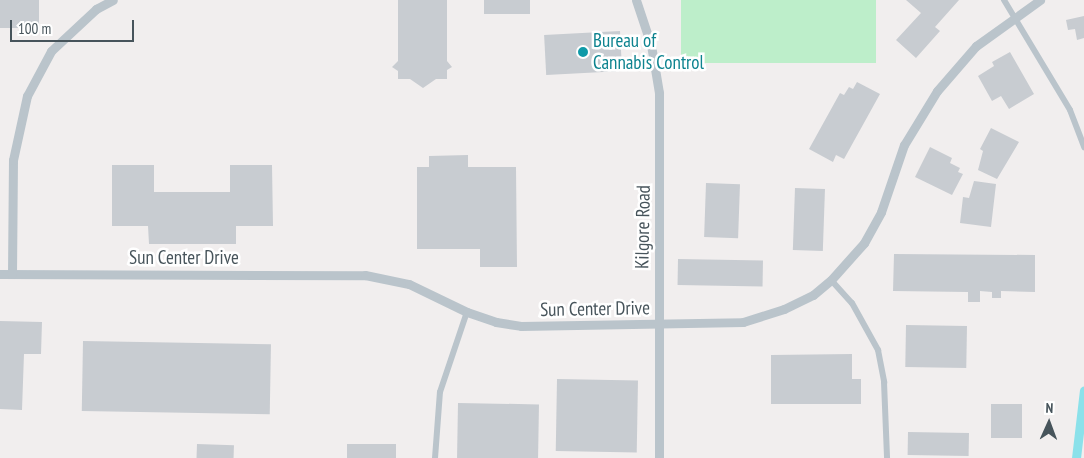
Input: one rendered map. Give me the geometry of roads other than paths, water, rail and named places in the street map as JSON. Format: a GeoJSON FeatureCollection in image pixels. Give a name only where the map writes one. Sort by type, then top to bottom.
{"type":"FeatureCollection","features":[{"type":"Feature","properties":{"kind":"street"},"geometry":{"type":"LineString","coordinates":[[12,274],[13,160],[27,96],[51,51],[96,9],[113,0]]}},
{"type":"Feature","properties":{"kind":"street","name":"Kilgore Road"},"geometry":{"type":"LineString","coordinates":[[636,0],[651,45],[659,93],[659,458]]}},
{"type":"Feature","properties":{"kind":"street"},"geometry":{"type":"LineString","coordinates":[[1004,0],[1013,18],[1070,110],[1084,147]]}},
{"type":"Feature","properties":{"kind":"street","name":"Sun Center Drive"},"geometry":{"type":"LineString","coordinates":[[0,274],[364,275],[409,284],[467,312],[496,322],[521,326],[743,322],[784,309],[812,294],[831,280],[864,243],[881,212],[904,145],[927,105],[976,46],[1040,0]]}},
{"type":"Feature","properties":{"kind":"street"},"geometry":{"type":"LineString","coordinates":[[831,280],[852,303],[878,350],[884,382],[887,458]]}},
{"type":"Feature","properties":{"kind":"street"},"geometry":{"type":"LineString","coordinates":[[436,458],[440,392],[467,312]]}},
{"type":"Feature","properties":{"kind":"waterway"},"geometry":{"type":"LineString","coordinates":[[1076,458],[1084,390]]}},
{"type":"Feature","properties":{"kind":"place","name":"Bureau of Cannabis Control"},"geometry":{"type":"Point","coordinates":[583,52]}}]}
